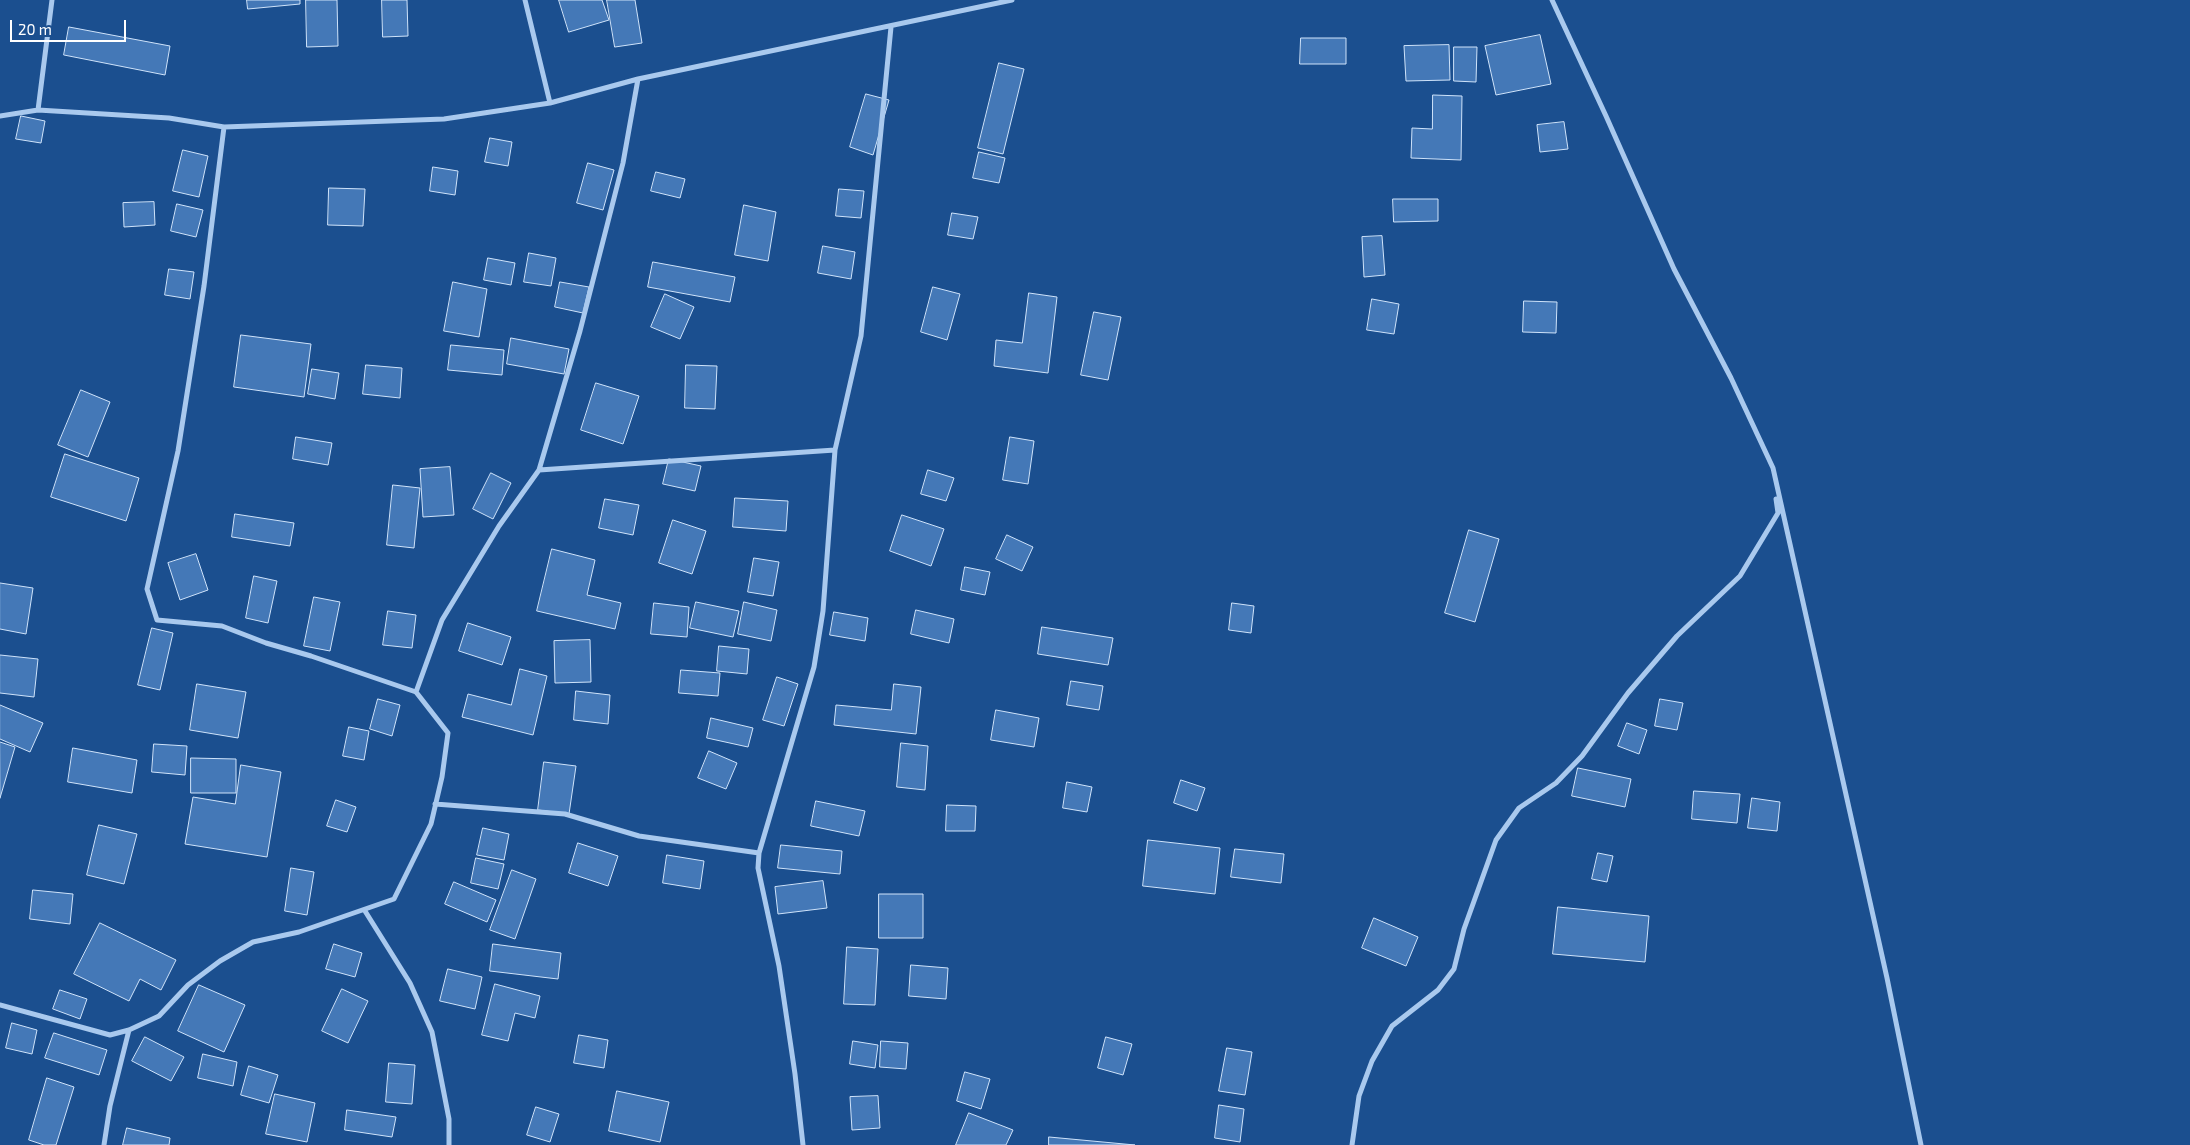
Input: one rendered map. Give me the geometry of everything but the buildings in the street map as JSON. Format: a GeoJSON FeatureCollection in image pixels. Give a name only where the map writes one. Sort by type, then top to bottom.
{"type":"FeatureCollection","features":[{"type":"Feature","properties":{"kind":"street"},"geometry":{"type":"LineString","coordinates":[[38,110],[52,0]]}},
{"type":"Feature","properties":{"kind":"street"},"geometry":{"type":"LineString","coordinates":[[525,0],[550,103]]}},
{"type":"Feature","properties":{"kind":"street"},"geometry":{"type":"LineString","coordinates":[[0,116],[38,110],[169,118],[224,127],[444,119],[550,103],[638,79],[1012,0]]}},
{"type":"Feature","properties":{"kind":"street"},"geometry":{"type":"LineString","coordinates":[[1552,0],[1674,269],[1731,378],[1773,468],[1887,978],[1921,1145]]}},
{"type":"Feature","properties":{"kind":"street"},"geometry":{"type":"LineString","coordinates":[[803,1145],[793,1056],[779,966],[760,882],[759,853],[814,667],[823,611],[835,450],[861,336],[891,27]]}},
{"type":"Feature","properties":{"kind":"street"},"geometry":{"type":"LineString","coordinates":[[416,692],[442,620],[499,526],[539,470],[580,331],[623,163],[638,79]]}},
{"type":"Feature","properties":{"kind":"street"},"geometry":{"type":"LineString","coordinates":[[0,1005],[110,1035],[129,1030],[158,1016],[188,985],[220,961],[253,942],[299,932],[394,900],[431,824],[442,777],[448,733],[416,692],[310,656],[266,644],[222,626],[157,620],[147,589],[178,451],[204,286],[224,127]]}},
{"type":"Feature","properties":{"kind":"street"},"geometry":{"type":"LineString","coordinates":[[539,470],[835,450]]}},
{"type":"Feature","properties":{"kind":"street"},"geometry":{"type":"LineString","coordinates":[[1352,1145],[1359,1096],[1372,1061],[1392,1026],[1438,990],[1454,969],[1464,929],[1496,840],[1519,808],[1556,783],[1582,756],[1628,693],[1677,636],[1740,576],[1778,513],[1773,468]]}},
{"type":"Feature","properties":{"kind":"street"},"geometry":{"type":"LineString","coordinates":[[435,804],[565,814],[639,836],[759,853]]}},
{"type":"Feature","properties":{"kind":"street"},"geometry":{"type":"LineString","coordinates":[[365,910],[410,983],[432,1032],[448,1119],[449,1145]]}},
{"type":"Feature","properties":{"kind":"street"},"geometry":{"type":"LineString","coordinates":[[104,1145],[110,1106],[129,1030]]}}]}
